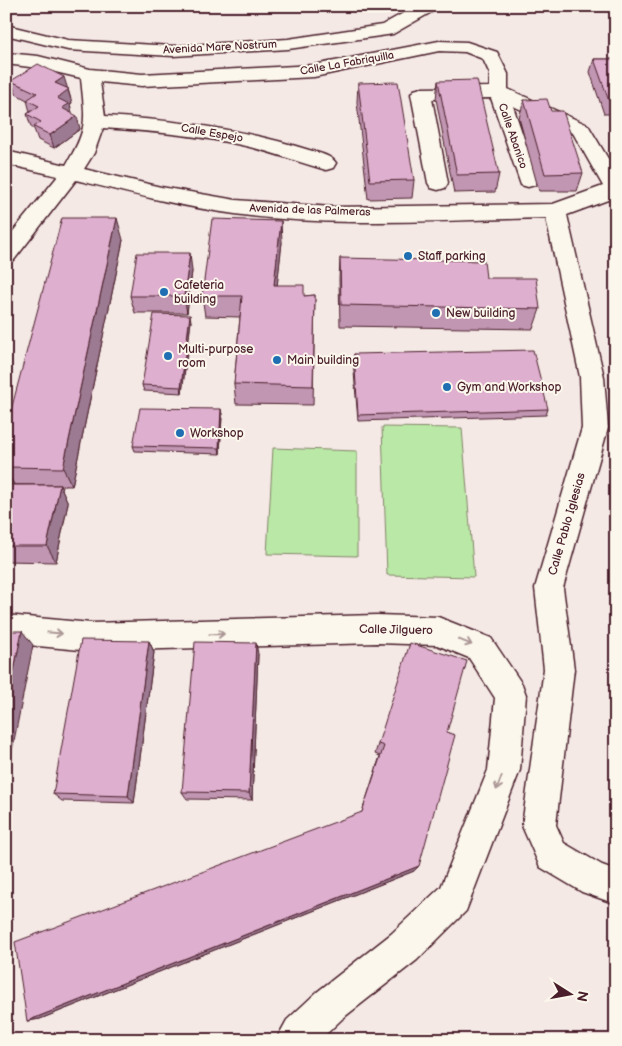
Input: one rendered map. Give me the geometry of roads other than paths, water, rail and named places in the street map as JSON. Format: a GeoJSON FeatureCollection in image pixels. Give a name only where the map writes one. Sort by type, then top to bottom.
{"type":"FeatureCollection","features":[{"type":"Feature","properties":{"kind":"street","name":"Avenida Mare Nostrum"},"geometry":{"type":"LineString","coordinates":[[6,30],[68,45],[173,51],[192,50],[288,44],[387,30],[429,6]]}},
{"type":"Feature","properties":{"kind":"street","name":"Calle La Fabriquilla"},"geometry":{"type":"LineString","coordinates":[[6,58],[38,62],[90,75],[142,80],[314,71],[438,46],[467,48],[491,56],[499,74],[498,92]]}},
{"type":"Feature","properties":{"kind":"street"},"geometry":{"type":"LineString","coordinates":[[6,255],[72,173],[89,143],[95,122],[90,75]]}},
{"type":"Feature","properties":{"kind":"street"},"geometry":{"type":"LineString","coordinates":[[438,183],[421,94],[498,92],[582,129],[615,189]]}},
{"type":"Feature","properties":{"kind":"street","name":"Calle Abanico"},"geometry":{"type":"LineString","coordinates":[[498,92],[528,180]]}},
{"type":"Feature","properties":{"kind":"street","name":"Calle Espejo"},"geometry":{"type":"LineString","coordinates":[[95,122],[177,127],[229,135],[291,150],[326,163]]}},
{"type":"Feature","properties":{"kind":"street","name":"Avenida de las Palmeras"},"geometry":{"type":"LineString","coordinates":[[6,157],[161,194],[236,207],[332,214],[555,211],[615,189]]}},
{"type":"Feature","properties":{"kind":"street","name":"Calle Pablo Iglesias"},"geometry":{"type":"LineString","coordinates":[[555,211],[592,377],[595,428],[549,588],[560,669],[539,826],[552,855],[594,880],[616,887]]}},
{"type":"Feature","properties":{"kind":"street","name":"Calle Jilguero"},"geometry":{"type":"LineString","coordinates":[[6,629],[91,637],[377,629],[438,631],[480,648],[511,695],[504,770],[454,899],[404,947],[330,1005],[300,1033],[296,1040]]}},
{"type":"Feature","properties":{"kind":"place","name":"Staff parking"},"geometry":{"type":"Point","coordinates":[408,256]}},
{"type":"Feature","properties":{"kind":"place","name":"Cafeteria building"},"geometry":{"type":"Point","coordinates":[164,292]}},
{"type":"Feature","properties":{"kind":"place","name":"New building"},"geometry":{"type":"Point","coordinates":[436,313]}},
{"type":"Feature","properties":{"kind":"place","name":"Multi-purpose room"},"geometry":{"type":"Point","coordinates":[168,356]}},
{"type":"Feature","properties":{"kind":"place","name":"Main building"},"geometry":{"type":"Point","coordinates":[277,360]}},
{"type":"Feature","properties":{"kind":"place","name":"Gym and Workshop"},"geometry":{"type":"Point","coordinates":[447,387]}},
{"type":"Feature","properties":{"kind":"place","name":"Workshop"},"geometry":{"type":"Point","coordinates":[180,433]}}]}
